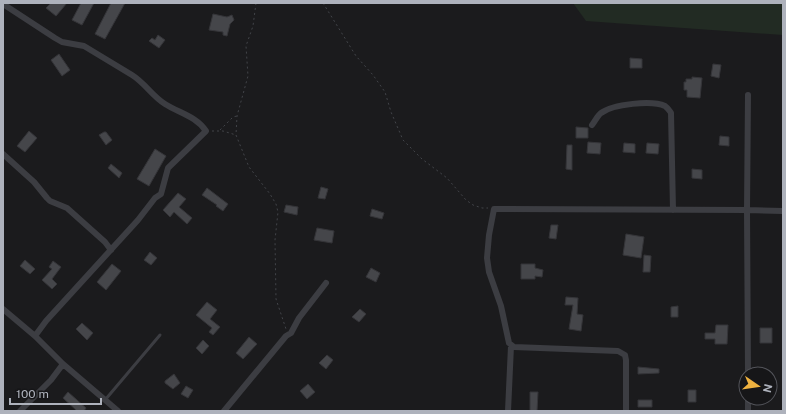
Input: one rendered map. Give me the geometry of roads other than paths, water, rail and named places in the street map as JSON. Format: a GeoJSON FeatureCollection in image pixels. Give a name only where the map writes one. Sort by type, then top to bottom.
{"type":"FeatureCollection","features":[{"type":"Feature","properties":{"kind":"street"},"geometry":{"type":"LineString","coordinates":[[3,4],[62,42],[84,46],[136,77],[165,105],[199,123],[206,131],[168,168],[160,194],[46,321],[35,336]]}},
{"type":"Feature","properties":{"kind":"street"},"geometry":{"type":"LineString","coordinates":[[748,95],[748,366]]}},
{"type":"Feature","properties":{"kind":"street"},"geometry":{"type":"LineString","coordinates":[[592,125],[601,113],[620,105],[644,103],[664,105],[668,108],[671,113],[673,210]]}},
{"type":"Feature","properties":{"kind":"street"},"geometry":{"type":"LineString","coordinates":[[3,154],[34,182],[50,201],[67,208],[105,242],[111,250]]}},
{"type":"Feature","properties":{"kind":"street"},"geometry":{"type":"LineString","coordinates":[[508,411],[511,346],[509,343],[501,306],[488,265],[489,235],[494,209],[783,211]]}},
{"type":"Feature","properties":{"kind":"street"},"geometry":{"type":"LineString","coordinates":[[224,411],[286,336],[291,333],[299,318],[326,283]]}},
{"type":"Feature","properties":{"kind":"street"},"geometry":{"type":"LineString","coordinates":[[3,308],[35,336],[63,364],[118,411]]}},
{"type":"Feature","properties":{"kind":"street"},"geometry":{"type":"LineString","coordinates":[[511,346],[553,350],[559,348],[618,351],[625,355],[626,360],[626,411]]}},
{"type":"Feature","properties":{"kind":"street"},"geometry":{"type":"LineString","coordinates":[[20,411],[51,380],[63,364]]}},
{"type":"Feature","properties":{"kind":"lane"},"geometry":{"type":"LineString","coordinates":[[105,400],[160,335]]}}]}
